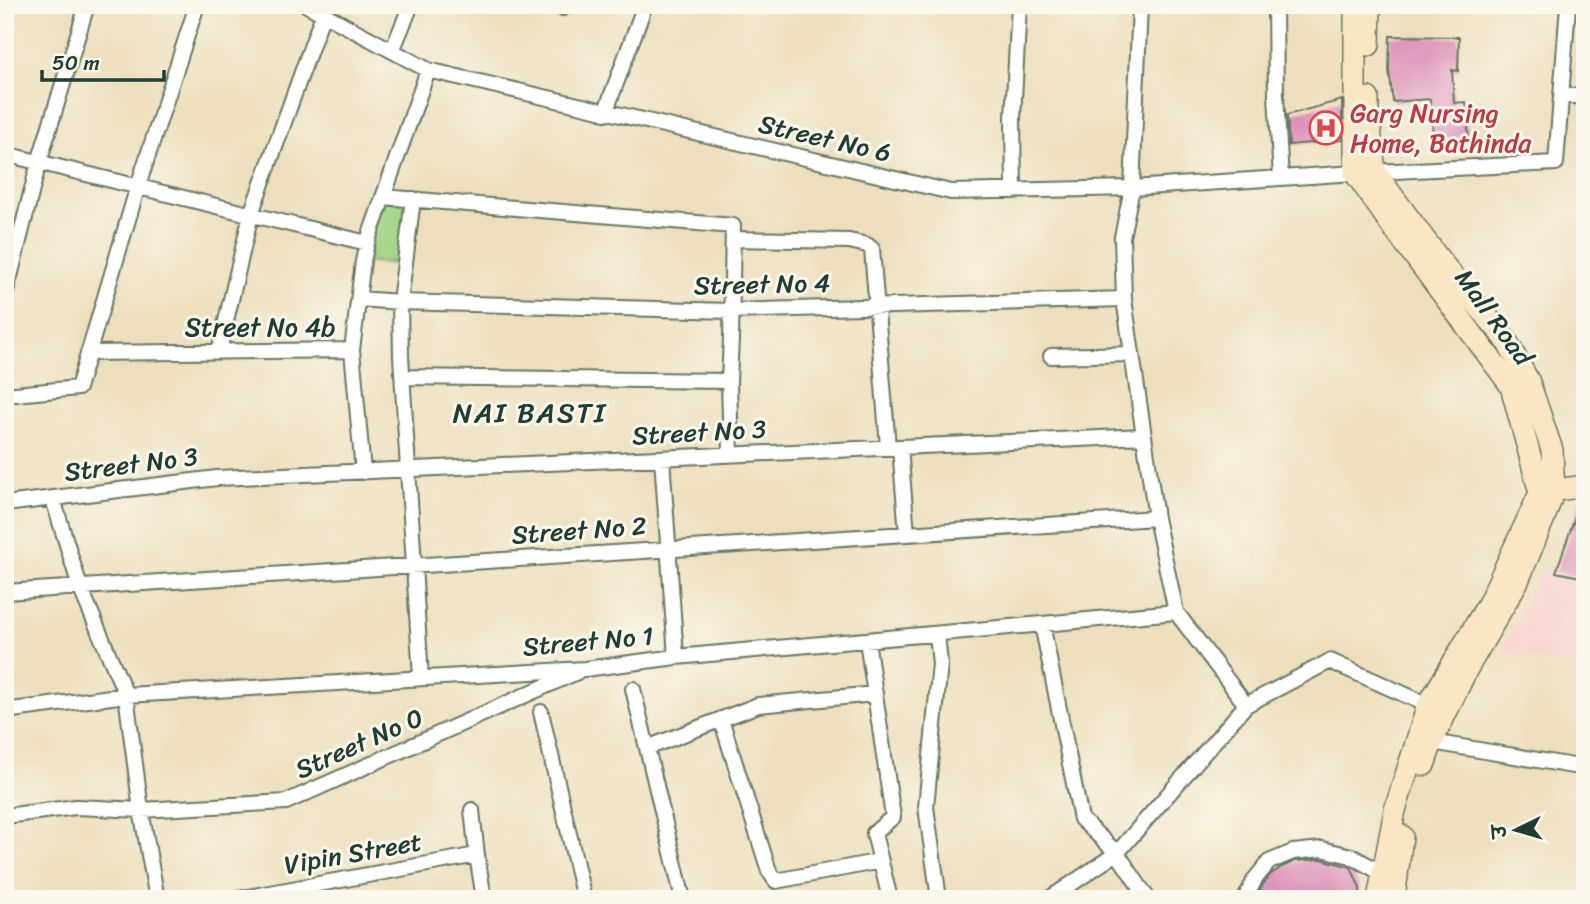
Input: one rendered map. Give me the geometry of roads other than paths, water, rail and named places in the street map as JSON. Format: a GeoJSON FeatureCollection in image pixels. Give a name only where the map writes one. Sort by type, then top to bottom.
{"type":"FeatureCollection","features":[{"type":"Feature","properties":{"kind":"main road"},"geometry":{"type":"LineString","coordinates":[[1355,5],[1365,172]]}},
{"type":"Feature","properties":{"kind":"main road"},"geometry":{"type":"LineString","coordinates":[[1365,172],[1370,5]]}},
{"type":"Feature","properties":{"kind":"main road","name":"Mall Road"},"geometry":{"type":"LineString","coordinates":[[1365,172],[1392,226],[1511,386],[1547,492]]}},
{"type":"Feature","properties":{"kind":"main road"},"geometry":{"type":"LineString","coordinates":[[1547,492],[1585,486]]}},
{"type":"Feature","properties":{"kind":"main road"},"geometry":{"type":"LineString","coordinates":[[1394,899],[1405,821],[1425,741],[1428,705],[1488,604],[1547,492]]}},
{"type":"Feature","properties":{"kind":"main road"},"geometry":{"type":"LineString","coordinates":[[1378,899],[1395,810],[1425,741],[1518,581],[1547,492]]}},
{"type":"Feature","properties":{"kind":"street"},"geometry":{"type":"LineString","coordinates":[[5,296],[39,162],[88,5]]}},
{"type":"Feature","properties":{"kind":"street"},"geometry":{"type":"LineString","coordinates":[[5,395],[78,388],[138,186],[197,5]]}},
{"type":"Feature","properties":{"kind":"street","name":"Street No 6"},"geometry":{"type":"LineString","coordinates":[[307,5],[428,70],[951,192],[1132,188],[1365,172],[1556,163],[1562,95]]}},
{"type":"Feature","properties":{"kind":"street"},"geometry":{"type":"LineString","coordinates":[[392,51],[411,5]]}},
{"type":"Feature","properties":{"kind":"street"},"geometry":{"type":"LineString","coordinates":[[605,113],[645,5]]}},
{"type":"Feature","properties":{"kind":"street"},"geometry":{"type":"LineString","coordinates":[[1014,191],[1013,118],[1019,5]]}},
{"type":"Feature","properties":{"kind":"street"},"geometry":{"type":"LineString","coordinates":[[1140,5],[1132,188],[1122,237],[1124,299],[1156,517],[1176,612],[1246,705]]}},
{"type":"Feature","properties":{"kind":"street"},"geometry":{"type":"LineString","coordinates":[[1275,5],[1276,96],[1281,178]]}},
{"type":"Feature","properties":{"kind":"street"},"geometry":{"type":"LineString","coordinates":[[1568,5],[1562,95],[1585,97]]}},
{"type":"Feature","properties":{"kind":"street"},"geometry":{"type":"LineString","coordinates":[[219,351],[251,214],[323,14]]}},
{"type":"Feature","properties":{"kind":"street"},"geometry":{"type":"LineString","coordinates":[[352,350],[367,243],[428,70]]}},
{"type":"Feature","properties":{"kind":"street"},"geometry":{"type":"LineString","coordinates":[[5,154],[367,243]]}},
{"type":"Feature","properties":{"kind":"street"},"geometry":{"type":"LineString","coordinates":[[383,197],[733,226],[729,381],[731,455]]}},
{"type":"Feature","properties":{"kind":"street"},"geometry":{"type":"LineString","coordinates":[[413,199],[400,302],[421,678]]}},
{"type":"Feature","properties":{"kind":"street"},"geometry":{"type":"LineString","coordinates":[[733,239],[849,241],[867,245],[872,249],[894,447],[907,534]]}},
{"type":"Feature","properties":{"kind":"street","name":"Street No 4"},"geometry":{"type":"LineString","coordinates":[[359,299],[731,311],[1124,299]]}},
{"type":"Feature","properties":{"kind":"street","name":"Street No 4b"},"geometry":{"type":"LineString","coordinates":[[88,353],[352,350],[363,471]]}},
{"type":"Feature","properties":{"kind":"street"},"geometry":{"type":"LineString","coordinates":[[1051,356],[1132,354]]}},
{"type":"Feature","properties":{"kind":"street"},"geometry":{"type":"LineString","coordinates":[[403,377],[729,381]]}},
{"type":"Feature","properties":{"kind":"street","name":"Street No 3"},"geometry":{"type":"LineString","coordinates":[[5,504],[217,478],[1144,436]]}},
{"type":"Feature","properties":{"kind":"street"},"geometry":{"type":"LineString","coordinates":[[662,458],[676,657]]}},
{"type":"Feature","properties":{"kind":"street"},"geometry":{"type":"LineString","coordinates":[[53,499],[80,587],[126,695],[141,810],[157,899]]}},
{"type":"Feature","properties":{"kind":"street","name":"Street No 2"},"geometry":{"type":"LineString","coordinates":[[5,592],[1156,517]]}},
{"type":"Feature","properties":{"kind":"street","name":"Street No 1"},"geometry":{"type":"LineString","coordinates":[[5,711],[126,695],[585,669],[676,657],[1176,612]]}},
{"type":"Feature","properties":{"kind":"street"},"geometry":{"type":"LineString","coordinates":[[1042,624],[1081,819],[1117,853],[1148,899]]}},
{"type":"Feature","properties":{"kind":"street"},"geometry":{"type":"LineString","coordinates":[[937,634],[940,664],[926,807],[939,899]]}},
{"type":"Feature","properties":{"kind":"street"},"geometry":{"type":"LineString","coordinates":[[867,640],[893,817],[874,833],[890,899]]}},
{"type":"Feature","properties":{"kind":"street"},"geometry":{"type":"LineString","coordinates":[[1049,899],[1117,853],[1246,705],[1331,661],[1428,705]]}},
{"type":"Feature","properties":{"kind":"street","name":"Street No 0"},"geometry":{"type":"LineString","coordinates":[[5,816],[76,807],[141,810],[286,802],[585,669]]}},
{"type":"Feature","properties":{"kind":"street"},"geometry":{"type":"LineString","coordinates":[[633,689],[683,899]]}},
{"type":"Feature","properties":{"kind":"street"},"geometry":{"type":"LineString","coordinates":[[647,748],[758,705],[875,694]]}},
{"type":"Feature","properties":{"kind":"street"},"geometry":{"type":"LineString","coordinates":[[541,712],[584,899]]}},
{"type":"Feature","properties":{"kind":"street"},"geometry":{"type":"LineString","coordinates":[[720,719],[769,871],[776,881],[881,861]]}},
{"type":"Feature","properties":{"kind":"street"},"geometry":{"type":"LineString","coordinates":[[1425,741],[1585,768]]}},
{"type":"Feature","properties":{"kind":"street"},"geometry":{"type":"LineString","coordinates":[[472,810],[484,899]]}},
{"type":"Feature","properties":{"kind":"street"},"geometry":{"type":"LineString","coordinates":[[1245,899],[1255,879],[1269,862],[1293,852],[1322,849],[1351,856],[1382,873]]}},
{"type":"Feature","properties":{"kind":"street","name":"Vipin Street"},"geometry":{"type":"LineString","coordinates":[[237,899],[477,855]]}},
{"type":"Feature","properties":{"kind":"place","name":"Garg Nursing Home, Bathinda"},"geometry":{"type":"Point","coordinates":[1326,128]}},
{"type":"Feature","properties":{"kind":"district","name":"NAI BASTI"},"geometry":{"type":"Point","coordinates":[530,412]}}]}
